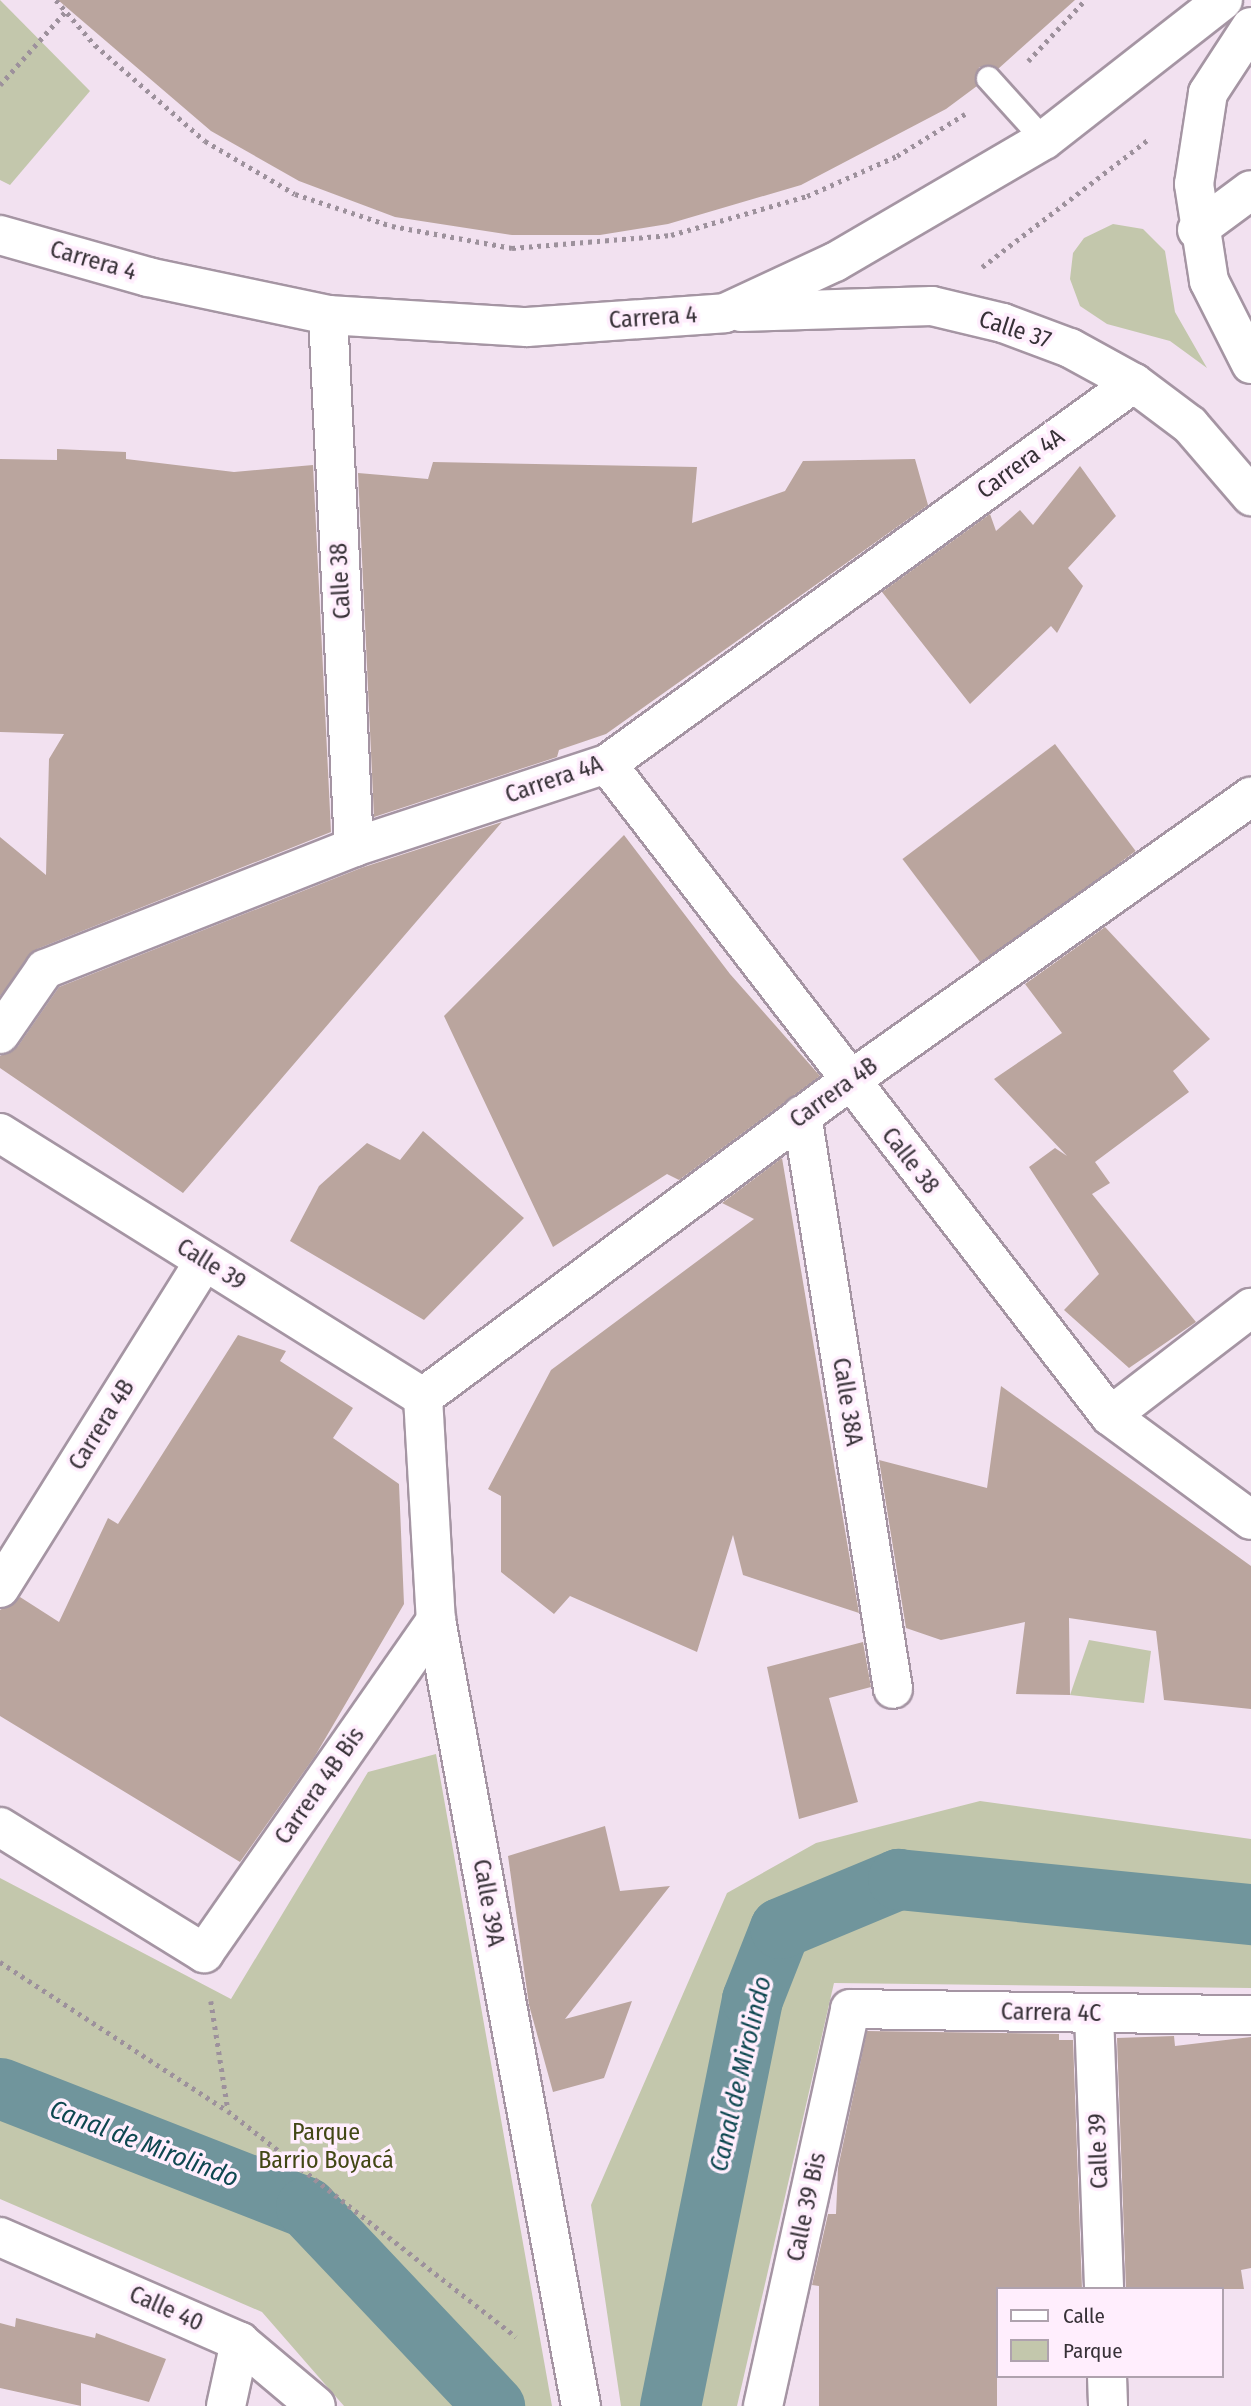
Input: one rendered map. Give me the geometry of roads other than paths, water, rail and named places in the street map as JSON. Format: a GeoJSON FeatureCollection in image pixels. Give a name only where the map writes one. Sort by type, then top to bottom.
{"type":"FeatureCollection","features":[{"type":"Feature","properties":{"kind":"street","name":"Carrera 4"},"geometry":{"type":"LineString","coordinates":[[0,235],[148,277],[328,315],[527,327],[725,313],[847,256],[1044,140],[1223,0]]}},
{"type":"Feature","properties":{"kind":"street"},"geometry":{"type":"LineString","coordinates":[[1251,27],[1208,93],[1194,184],[1197,230],[1209,281],[1251,363]]}},
{"type":"Feature","properties":{"kind":"street"},"geometry":{"type":"LineString","coordinates":[[1197,230],[1251,190]]}},
{"type":"Feature","properties":{"kind":"street","name":"Calle 37"},"geometry":{"type":"LineString","coordinates":[[725,313],[932,306],[1070,348],[1133,383],[1190,425],[1251,496]]}},
{"type":"Feature","properties":{"kind":"street","name":"Calle 38"},"geometry":{"type":"LineString","coordinates":[[328,315],[354,847]]}},
{"type":"Feature","properties":{"kind":"street","name":"Carrera 4A"},"geometry":{"type":"LineString","coordinates":[[0,1034],[45,969],[354,847],[607,764],[1133,383]]}},
{"type":"Feature","properties":{"kind":"street","name":"Calle 38"},"geometry":{"type":"LineString","coordinates":[[607,764],[848,1082],[1110,1416],[1251,1520]]}},
{"type":"Feature","properties":{"kind":"street","name":"Carrera 4B"},"geometry":{"type":"LineString","coordinates":[[423,1397],[802,1115],[1251,797]]}},
{"type":"Feature","properties":{"kind":"street","name":"Calle 38A"},"geometry":{"type":"LineString","coordinates":[[802,1115],[893,1689]]}},
{"type":"Feature","properties":{"kind":"street","name":"Calle 39"},"geometry":{"type":"LineString","coordinates":[[0,1133],[423,1397]]}},
{"type":"Feature","properties":{"kind":"street","name":"Carrera 4B"},"geometry":{"type":"LineString","coordinates":[[0,1588],[204,1261]]}},
{"type":"Feature","properties":{"kind":"street"},"geometry":{"type":"LineString","coordinates":[[1110,1416],[1251,1308]]}},
{"type":"Feature","properties":{"kind":"street","name":"Calle 39A"},"geometry":{"type":"LineString","coordinates":[[423,1397],[436,1620],[578,2391]]}},
{"type":"Feature","properties":{"kind":"street","name":"Carrera 4B Bis"},"geometry":{"type":"LineString","coordinates":[[0,1827],[204,1953],[436,1620]]}},
{"type":"Feature","properties":{"kind":"street","name":"Carrera 4C"},"geometry":{"type":"LineString","coordinates":[[850,2008],[1251,2015]]}},
{"type":"Feature","properties":{"kind":"street","name":"Calle 39 Bis"},"geometry":{"type":"LineString","coordinates":[[763,2406],[850,2008]]}},
{"type":"Feature","properties":{"kind":"street","name":"Calle 39"},"geometry":{"type":"LineString","coordinates":[[1094,2014],[1104,2287]]}},
{"type":"Feature","properties":{"kind":"street","name":"Calle 40"},"geometry":{"type":"LineString","coordinates":[[0,2237],[240,2342],[316,2406]]}},
{"type":"Feature","properties":{"kind":"street"},"geometry":{"type":"LineString","coordinates":[[226,2406],[240,2342]]}},
{"type":"Feature","properties":{"kind":"street"},"geometry":{"type":"LineString","coordinates":[[1107,2378],[1108,2406]]}},
{"type":"Feature","properties":{"kind":"lane"},"geometry":{"type":"LineString","coordinates":[[993,83],[1044,140]]}},
{"type":"Feature","properties":{"kind":"waterway","name":"Canal de Mirolindo"},"geometry":{"type":"LineString","coordinates":[[670,2406],[752,1999],[780,1928],[898,1879],[1251,1914]]}},
{"type":"Feature","properties":{"kind":"waterway","name":"Canal de Mirolindo"},"geometry":{"type":"LineString","coordinates":[[0,2088],[306,2207],[494,2406]]}},
{"type":"Feature","properties":{"kind":"park label","name":"Parque Barrio Boyacá"},"geometry":{"type":"Point","coordinates":[326,2147]}}]}
